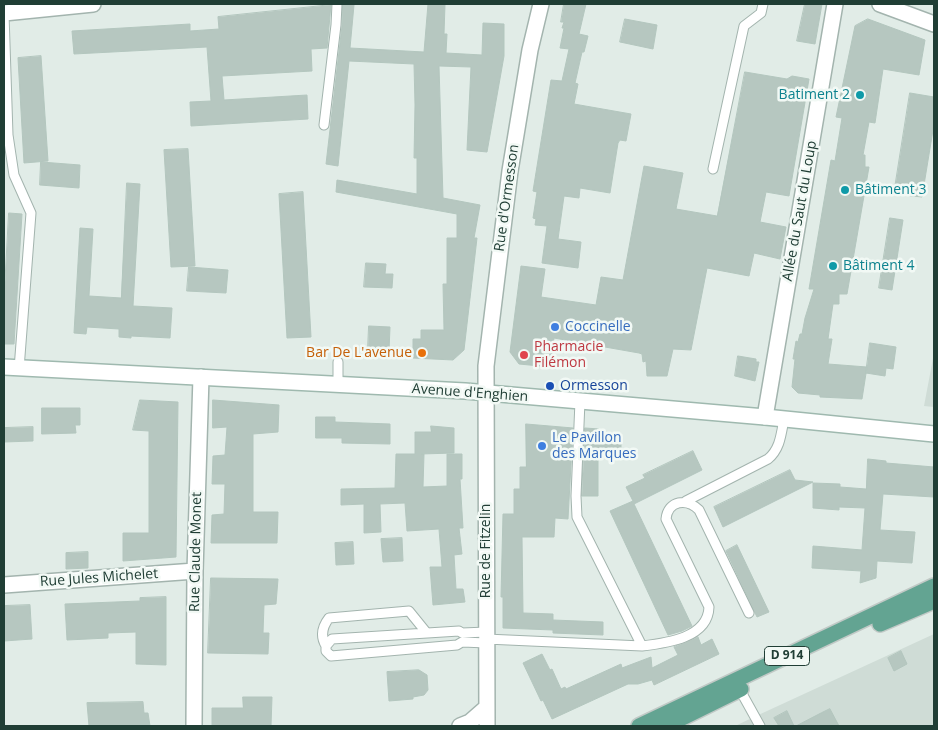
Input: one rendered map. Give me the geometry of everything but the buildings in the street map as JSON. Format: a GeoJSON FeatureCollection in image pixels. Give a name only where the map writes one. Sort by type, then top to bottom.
{"type":"FeatureCollection","features":[{"type":"Feature","properties":{"kind":"main road","name":"D 914"},"geometry":{"type":"LineString","coordinates":[[639,726],[934,586]]}},
{"type":"Feature","properties":{"kind":"main road","name":"D 914"},"geometry":{"type":"LineString","coordinates":[[666,726],[896,616],[934,600]]}},
{"type":"Feature","properties":{"kind":"street"},"geometry":{"type":"LineString","coordinates":[[4,14],[93,4]]}},
{"type":"Feature","properties":{"kind":"street","name":"Rue d'Ormesson"},"geometry":{"type":"LineString","coordinates":[[486,393],[486,366],[510,171],[530,50],[541,4]]}},
{"type":"Feature","properties":{"kind":"street","name":"Allée du Saut du Loup"},"geometry":{"type":"LineString","coordinates":[[765,417],[835,4]]}},
{"type":"Feature","properties":{"kind":"street"},"geometry":{"type":"LineString","coordinates":[[880,4],[934,24]]}},
{"type":"Feature","properties":{"kind":"street","name":"Avenue d'Enghien"},"geometry":{"type":"LineString","coordinates":[[4,368],[486,393],[765,417],[934,434]]}},
{"type":"Feature","properties":{"kind":"street","name":"Rue Claude Monet"},"geometry":{"type":"LineString","coordinates":[[194,726],[195,571],[201,377]]}},
{"type":"Feature","properties":{"kind":"street","name":"Rue de Fitzelin"},"geometry":{"type":"LineString","coordinates":[[486,393],[487,726]]}},
{"type":"Feature","properties":{"kind":"street","name":"Rue Jules Michelet"},"geometry":{"type":"LineString","coordinates":[[4,585],[195,571]]}},
{"type":"Feature","properties":{"kind":"street"},"geometry":{"type":"LineString","coordinates":[[460,726],[470,722],[486,708]]}},
{"type":"Feature","properties":{"kind":"lane"},"geometry":{"type":"LineString","coordinates":[[324,125],[337,4]]}},
{"type":"Feature","properties":{"kind":"lane"},"geometry":{"type":"LineString","coordinates":[[713,169],[744,26],[761,12],[763,4]]}},
{"type":"Feature","properties":{"kind":"lane"},"geometry":{"type":"LineString","coordinates":[[4,14],[8,135],[14,175],[31,213],[20,369]]}},
{"type":"Feature","properties":{"kind":"lane"},"geometry":{"type":"LineString","coordinates":[[338,362],[338,385]]}},
{"type":"Feature","properties":{"kind":"lane"},"geometry":{"type":"LineString","coordinates":[[580,401],[576,496],[577,517],[642,646]]}},
{"type":"Feature","properties":{"kind":"lane"},"geometry":{"type":"LineString","coordinates":[[462,638],[642,646],[658,644],[692,634],[700,629],[709,614],[709,606],[666,519],[667,513],[671,507],[680,502],[686,502],[768,459],[778,448],[784,419]]}},
{"type":"Feature","properties":{"kind":"lane"},"geometry":{"type":"LineString","coordinates":[[686,502],[699,510],[749,613]]}},
{"type":"Feature","properties":{"kind":"lane"},"geometry":{"type":"LineString","coordinates":[[426,632],[409,611],[329,618],[324,625],[322,638],[326,651],[330,656],[457,645],[462,638]]}},
{"type":"Feature","properties":{"kind":"lane"},"geometry":{"type":"LineString","coordinates":[[326,646],[332,639],[426,632],[459,631],[462,638]]}},
{"type":"Feature","properties":{"kind":"lane"},"geometry":{"type":"LineString","coordinates":[[740,690],[760,726]]}},
{"type":"Feature","properties":{"kind":"shaded area"},"geometry":{"type":"Polygon","coordinates":[[[934,353],[934,407],[924,406],[934,353]]]}},
{"type":"Feature","properties":{"kind":"shaded area"},"geometry":{"type":"Polygon","coordinates":[[[934,634],[934,726],[735,726],[754,717],[934,634]]]}},
{"type":"Feature","properties":{"kind":"place","name":"Batiment 2"},"geometry":{"type":"Point","coordinates":[860,95]}},
{"type":"Feature","properties":{"kind":"place","name":"Bâtiment 3"},"geometry":{"type":"Point","coordinates":[845,190]}},
{"type":"Feature","properties":{"kind":"place","name":"Bâtiment 4"},"geometry":{"type":"Point","coordinates":[833,266]}},
{"type":"Feature","properties":{"kind":"place","name":"Coccinelle"},"geometry":{"type":"Point","coordinates":[555,327]}},
{"type":"Feature","properties":{"kind":"place","name":"Bar De L'avenue"},"geometry":{"type":"Point","coordinates":[422,353]}},
{"type":"Feature","properties":{"kind":"place","name":"Pharmacie Filémon"},"geometry":{"type":"Point","coordinates":[524,355]}},
{"type":"Feature","properties":{"kind":"place","name":"Ormesson"},"geometry":{"type":"Point","coordinates":[550,386]}},
{"type":"Feature","properties":{"kind":"place","name":"Le Pavillon des Marques"},"geometry":{"type":"Point","coordinates":[542,446]}}]}
